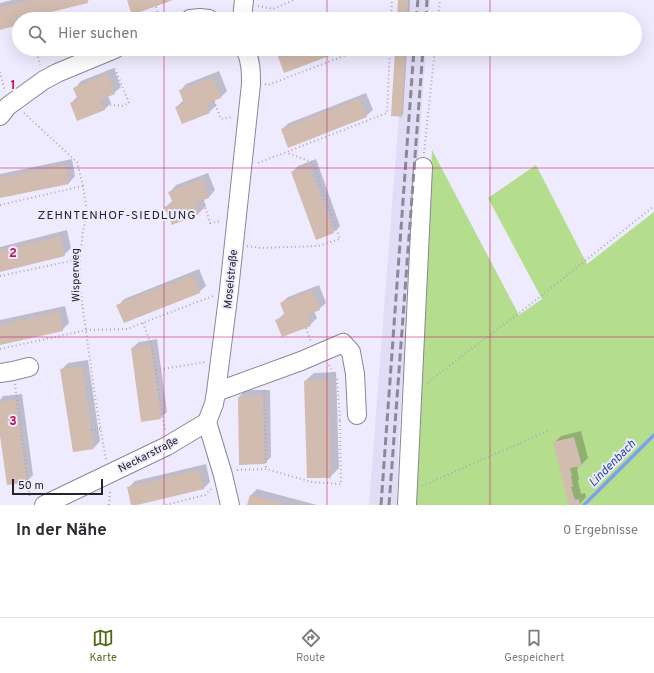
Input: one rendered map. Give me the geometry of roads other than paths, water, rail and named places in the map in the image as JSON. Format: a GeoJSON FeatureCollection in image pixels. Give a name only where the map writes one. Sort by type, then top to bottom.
{"type":"FeatureCollection","features":[{"type":"Feature","properties":{"kind":"street"},"geometry":{"type":"LineString","coordinates":[[0,116],[13,103],[44,80],[98,56]]}},
{"type":"Feature","properties":{"kind":"street","name":"Moselstraße"},"geometry":{"type":"LineString","coordinates":[[207,422],[214,404],[216,392],[237,219],[251,84],[251,69],[248,56]]}},
{"type":"Feature","properties":{"kind":"street"},"geometry":{"type":"LineString","coordinates":[[408,498],[423,167]]}},
{"type":"Feature","properties":{"kind":"street"},"geometry":{"type":"LineString","coordinates":[[216,392],[343,343],[352,352],[355,374],[357,414]]}},
{"type":"Feature","properties":{"kind":"street"},"geometry":{"type":"LineString","coordinates":[[207,422],[230,505]]}},
{"type":"Feature","properties":{"kind":"street","name":"Neckarstraße"},"geometry":{"type":"LineString","coordinates":[[37,503],[108,474],[167,446],[207,422]]}},
{"type":"Feature","properties":{"kind":"waterway","name":"Lindenbach"},"geometry":{"type":"LineString","coordinates":[[584,505],[654,435]]}},
{"type":"Feature","properties":{"kind":"railway"},"geometry":{"type":"LineString","coordinates":[[417,12],[418,0]]}},
{"type":"Feature","properties":{"kind":"railway"},"geometry":{"type":"LineString","coordinates":[[426,12],[427,0]]}},
{"type":"Feature","properties":{"kind":"railway"},"geometry":{"type":"LineString","coordinates":[[381,505],[413,56]]}},
{"type":"Feature","properties":{"kind":"railway"},"geometry":{"type":"LineString","coordinates":[[389,505],[422,56]]}},
{"type":"Feature","properties":{"kind":"district","name":"ZEHNTENHOF-SIEDLUNG"},"geometry":{"type":"Point","coordinates":[117,215]}}]}
